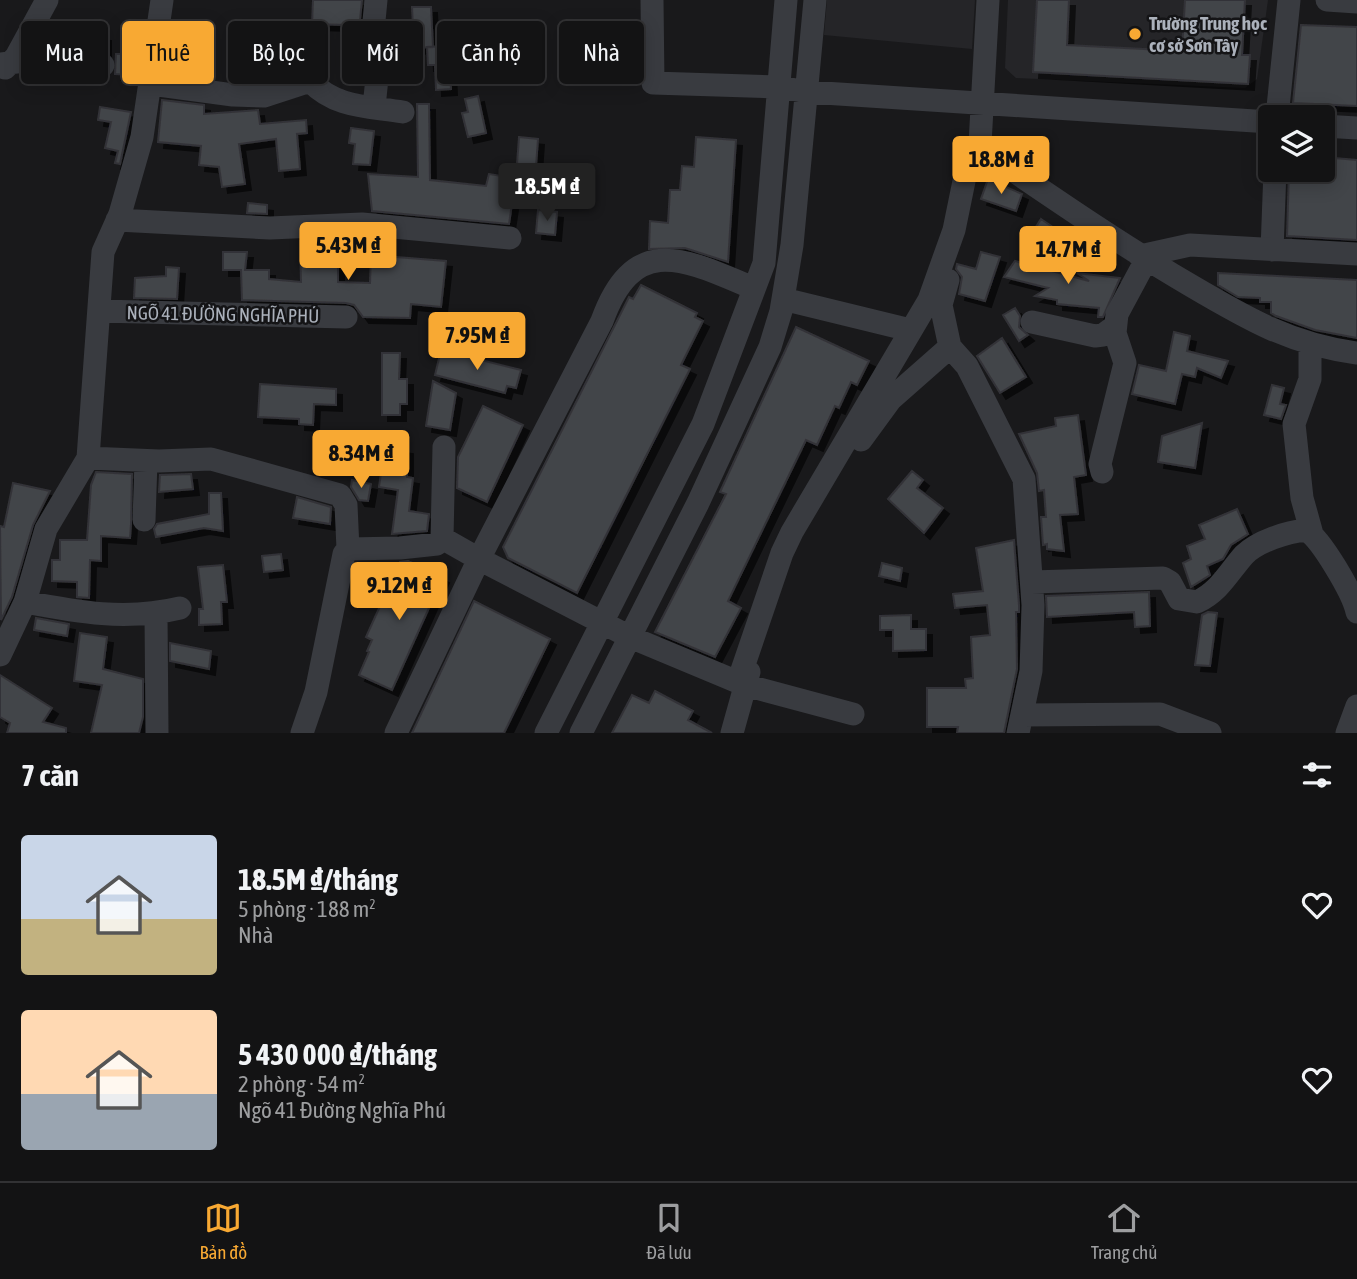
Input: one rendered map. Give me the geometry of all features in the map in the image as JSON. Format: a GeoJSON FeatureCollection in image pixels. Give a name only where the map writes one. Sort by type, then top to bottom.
{"type":"FeatureCollection","features":[{"type":"Feature","properties":{"kind":"street"},"geometry":{"type":"LineString","coordinates":[[3,67],[16,57],[47,0]]}},
{"type":"Feature","properties":{"kind":"street"},"geometry":{"type":"LineString","coordinates":[[159,21],[162,0]]}},
{"type":"Feature","properties":{"kind":"street"},"geometry":{"type":"LineString","coordinates":[[374,107],[380,49],[373,31],[376,0]]}},
{"type":"Feature","properties":{"kind":"street"},"geometry":{"type":"LineString","coordinates":[[652,0],[653,83],[779,87],[808,92],[1258,121]]}},
{"type":"Feature","properties":{"kind":"street"},"geometry":{"type":"LineString","coordinates":[[546,733],[703,424],[764,263],[786,0]]}},
{"type":"Feature","properties":{"kind":"street"},"geometry":{"type":"LineString","coordinates":[[581,733],[698,503],[770,347],[783,299],[792,246],[815,0]]}},
{"type":"Feature","properties":{"kind":"street"},"geometry":{"type":"LineString","coordinates":[[988,0],[979,164],[941,305],[950,346],[967,366],[1024,479],[1032,582],[1031,671],[1020,724],[1160,714],[1210,733]]}},
{"type":"Feature","properties":{"kind":"street"},"geometry":{"type":"LineString","coordinates":[[1278,105],[1289,0]]}},
{"type":"Feature","properties":{"kind":"street"},"geometry":{"type":"LineString","coordinates":[[1327,0],[1357,2]]}},
{"type":"Feature","properties":{"kind":"street"},"geometry":{"type":"LineString","coordinates":[[3,67],[21,63]]}},
{"type":"Feature","properties":{"kind":"street"},"geometry":{"type":"LineString","coordinates":[[0,655],[25,602],[46,529],[88,458],[103,252],[117,220],[142,138],[151,84],[233,96],[264,96],[297,84]]}},
{"type":"Feature","properties":{"kind":"street"},"geometry":{"type":"LineString","coordinates":[[314,84],[325,96],[403,112]]}},
{"type":"Feature","properties":{"kind":"street"},"geometry":{"type":"LineString","coordinates":[[1335,127],[1357,128]]}},
{"type":"Feature","properties":{"kind":"street"},"geometry":{"type":"LineString","coordinates":[[732,733],[742,683],[792,532],[929,300],[954,230],[971,147],[980,148],[1143,258],[1252,320],[1286,337],[1357,354]]}},
{"type":"Feature","properties":{"kind":"street"},"geometry":{"type":"LineString","coordinates":[[1272,250],[1275,182]]}},
{"type":"Feature","properties":{"kind":"street"},"geometry":{"type":"LineString","coordinates":[[117,220],[270,228],[362,224],[510,238]]}},
{"type":"Feature","properties":{"kind":"street"},"geometry":{"type":"LineString","coordinates":[[1102,472],[1100,464],[1125,363],[1115,326],[1116,314],[1143,258],[1190,245],[1357,254]]}},
{"type":"Feature","properties":{"kind":"street"},"geometry":{"type":"LineString","coordinates":[[396,733],[480,559],[602,321],[612,292],[636,267],[653,260],[670,260],[701,266],[753,288]]}},
{"type":"Feature","properties":{"kind":"street"},"geometry":{"type":"LineString","coordinates":[[783,299],[910,330]]}},
{"type":"Feature","properties":{"kind":"street","name":"NGÕ 41 ĐƯỜNG NGHĨA PHÚ"},"geometry":{"type":"LineString","coordinates":[[99,311],[346,317]]}},
{"type":"Feature","properties":{"kind":"street"},"geometry":{"type":"LineString","coordinates":[[1032,322],[1095,337],[1103,335],[1115,326]]}},
{"type":"Feature","properties":{"kind":"street"},"geometry":{"type":"LineString","coordinates":[[1310,344],[1310,379],[1294,424],[1302,498],[1312,534],[1354,600],[1357,611]]}},
{"type":"Feature","properties":{"kind":"street"},"geometry":{"type":"LineString","coordinates":[[742,683],[767,617],[833,483],[891,399],[950,346]]}},
{"type":"Feature","properties":{"kind":"street"},"geometry":{"type":"LineString","coordinates":[[442,538],[444,447]]}},
{"type":"Feature","properties":{"kind":"street"},"geometry":{"type":"LineString","coordinates":[[88,458],[146,461],[211,459],[340,495],[346,505],[348,550],[340,568],[316,692],[302,733]]}},
{"type":"Feature","properties":{"kind":"street"},"geometry":{"type":"LineString","coordinates":[[144,520],[146,461]]}},
{"type":"Feature","properties":{"kind":"street"},"geometry":{"type":"LineString","coordinates":[[1032,582],[1163,579],[1170,582],[1179,599],[1197,602],[1220,586],[1246,553],[1257,546],[1296,531],[1306,530],[1312,534]]}},
{"type":"Feature","properties":{"kind":"street"},"geometry":{"type":"LineString","coordinates":[[442,538],[629,637],[742,683],[853,714]]}},
{"type":"Feature","properties":{"kind":"street"},"geometry":{"type":"LineString","coordinates":[[348,550],[430,546],[442,538]]}},
{"type":"Feature","properties":{"kind":"street"},"geometry":{"type":"LineString","coordinates":[[25,602],[92,614],[156,614],[180,608]]}},
{"type":"Feature","properties":{"kind":"street"},"geometry":{"type":"LineString","coordinates":[[156,614],[157,733]]}},
{"type":"Feature","properties":{"kind":"street"},"geometry":{"type":"LineString","coordinates":[[1347,733],[1357,706]]}},
{"type":"Feature","properties":{"kind":"shaded area"},"geometry":{"type":"Polygon","coordinates":[[[827,0],[975,0],[972,49],[824,35],[827,0]]]}},
{"type":"Feature","properties":{"kind":"shaded area","name":"Trường Trung học cơ sở Sơn Tây"},"geometry":{"type":"Polygon","coordinates":[[[1008,0],[1268,0],[1257,79],[1245,88],[1016,78],[1005,68],[1008,0]]]}},
{"type":"Feature","properties":{"kind":"building"},"geometry":{"type":"Polygon","coordinates":[[[313,0],[362,0],[360,21],[342,21],[342,25],[312,21],[313,0]]]}},
{"type":"Feature","properties":{"kind":"building"},"geometry":{"type":"Polygon","coordinates":[[[1037,0],[1069,0],[1067,45],[1182,51],[1185,0],[1245,0],[1242,55],[1250,55],[1248,84],[1033,72],[1037,0]]]}},
{"type":"Feature","properties":{"kind":"building"},"geometry":{"type":"Polygon","coordinates":[[[412,7],[431,7],[433,47],[423,48],[423,21],[413,21],[412,7]]]}},
{"type":"Feature","properties":{"kind":"building"},"geometry":{"type":"Polygon","coordinates":[[[1301,25],[1357,27],[1357,106],[1293,103],[1301,25]]]}},
{"type":"Feature","properties":{"kind":"building"},"geometry":{"type":"Polygon","coordinates":[[[427,47],[437,47],[437,84],[451,84],[451,89],[436,90],[435,65],[428,65],[427,47]]]}},
{"type":"Feature","properties":{"kind":"building"},"geometry":{"type":"Polygon","coordinates":[[[116,54],[122,54],[122,74],[115,74],[116,54]]]}},
{"type":"Feature","properties":{"kind":"building"},"geometry":{"type":"Polygon","coordinates":[[[478,96],[486,133],[468,137],[462,113],[468,112],[465,99],[478,96]]]}},
{"type":"Feature","properties":{"kind":"building"},"geometry":{"type":"Polygon","coordinates":[[[162,100],[204,105],[204,114],[258,110],[260,124],[306,120],[307,133],[297,134],[300,169],[279,171],[276,139],[239,144],[245,184],[222,187],[219,167],[199,165],[201,146],[158,142],[162,100]]]}},
{"type":"Feature","properties":{"kind":"building"},"geometry":{"type":"Polygon","coordinates":[[[417,104],[429,104],[430,180],[486,186],[489,174],[509,177],[504,203],[512,204],[509,224],[372,211],[368,174],[418,177],[417,104]]]}},
{"type":"Feature","properties":{"kind":"building"},"geometry":{"type":"Polygon","coordinates":[[[100,107],[131,112],[120,164],[115,163],[118,151],[105,148],[111,122],[98,120],[100,107]]]}},
{"type":"Feature","properties":{"kind":"building"},"geometry":{"type":"Polygon","coordinates":[[[351,128],[374,131],[370,165],[353,164],[355,144],[349,143],[351,128]]]}},
{"type":"Feature","properties":{"kind":"building"},"geometry":{"type":"Polygon","coordinates":[[[519,137],[538,139],[535,180],[516,178],[519,137]]]}},
{"type":"Feature","properties":{"kind":"building"},"geometry":{"type":"Polygon","coordinates":[[[696,137],[736,140],[728,262],[685,248],[649,249],[650,221],[668,223],[670,190],[680,190],[682,166],[694,167],[696,137]]]}},
{"type":"Feature","properties":{"kind":"building"},"geometry":{"type":"Polygon","coordinates":[[[1335,158],[1357,160],[1357,240],[1287,236],[1289,182],[1335,182],[1335,158]]]}},
{"type":"Feature","properties":{"kind":"building"},"geometry":{"type":"Polygon","coordinates":[[[988,179],[1022,194],[1016,211],[981,199],[988,179]]]}},
{"type":"Feature","properties":{"kind":"building"},"geometry":{"type":"Polygon","coordinates":[[[248,203],[267,205],[267,214],[247,213],[248,203]]]}},
{"type":"Feature","properties":{"kind":"building"},"geometry":{"type":"Polygon","coordinates":[[[538,210],[557,212],[555,235],[536,233],[538,210]]]}},
{"type":"Feature","properties":{"kind":"building"},"geometry":{"type":"Polygon","coordinates":[[[1041,219],[1063,234],[1061,262],[1027,241],[1041,219]]]}},
{"type":"Feature","properties":{"kind":"building"},"geometry":{"type":"Polygon","coordinates":[[[338,239],[338,282],[370,283],[371,255],[446,261],[441,307],[411,304],[410,318],[363,317],[354,305],[346,303],[242,300],[241,270],[223,270],[223,252],[247,252],[245,270],[269,270],[269,279],[301,282],[300,241],[338,239]]]}},
{"type":"Feature","properties":{"kind":"building"},"geometry":{"type":"Polygon","coordinates":[[[981,252],[1000,257],[985,301],[959,294],[962,277],[956,269],[957,264],[976,269],[981,252]]]}},
{"type":"Feature","properties":{"kind":"building"},"geometry":{"type":"Polygon","coordinates":[[[1015,261],[1089,281],[1077,273],[1120,278],[1103,317],[1098,317],[1099,308],[1057,304],[1057,300],[1035,296],[1048,288],[1004,277],[1015,261]]]}},
{"type":"Feature","properties":{"kind":"building"},"geometry":{"type":"Polygon","coordinates":[[[166,267],[179,268],[177,299],[134,298],[135,278],[166,276],[166,267]]]}},
{"type":"Feature","properties":{"kind":"building"},"geometry":{"type":"Polygon","coordinates":[[[1218,273],[1357,280],[1357,338],[1315,330],[1276,316],[1271,313],[1271,302],[1260,302],[1260,298],[1238,297],[1218,285],[1218,273]]]}},
{"type":"Feature","properties":{"kind":"building"},"geometry":{"type":"Polygon","coordinates":[[[641,285],[697,313],[695,317],[703,321],[681,365],[690,369],[577,593],[508,558],[503,547],[629,297],[633,299],[641,285]]]}},
{"type":"Feature","properties":{"kind":"building"},"geometry":{"type":"Polygon","coordinates":[[[1015,308],[1020,316],[1019,327],[1028,335],[1019,341],[1003,315],[1015,308]]]}},
{"type":"Feature","properties":{"kind":"building"},"geometry":{"type":"Polygon","coordinates":[[[796,327],[869,361],[857,385],[851,382],[839,408],[835,406],[817,445],[806,440],[728,601],[741,608],[715,657],[655,632],[726,494],[720,492],[796,327]]]}},
{"type":"Feature","properties":{"kind":"building"},"geometry":{"type":"Polygon","coordinates":[[[1174,332],[1190,336],[1187,351],[1228,361],[1221,378],[1197,368],[1195,377],[1182,374],[1175,404],[1132,394],[1139,365],[1166,371],[1174,332]]]}},
{"type":"Feature","properties":{"kind":"building"},"geometry":{"type":"Polygon","coordinates":[[[1002,338],[1026,377],[1000,393],[977,356],[1002,338]]]}},
{"type":"Feature","properties":{"kind":"building"},"geometry":{"type":"Polygon","coordinates":[[[441,350],[521,370],[516,388],[507,386],[505,393],[435,375],[441,350]]]}},
{"type":"Feature","properties":{"kind":"building"},"geometry":{"type":"Polygon","coordinates":[[[382,353],[400,353],[399,379],[407,379],[407,404],[400,404],[400,415],[382,415],[382,353]]]}},
{"type":"Feature","properties":{"kind":"building"},"geometry":{"type":"Polygon","coordinates":[[[433,381],[456,393],[450,430],[426,426],[433,381]]]}},
{"type":"Feature","properties":{"kind":"building"},"geometry":{"type":"Polygon","coordinates":[[[260,384],[336,389],[336,405],[314,404],[313,425],[299,424],[299,419],[258,417],[260,384]]]}},
{"type":"Feature","properties":{"kind":"building"},"geometry":{"type":"Polygon","coordinates":[[[1272,385],[1284,388],[1280,404],[1286,405],[1281,419],[1264,415],[1272,385]]]}},
{"type":"Feature","properties":{"kind":"building"},"geometry":{"type":"Polygon","coordinates":[[[483,406],[523,425],[487,502],[457,488],[458,457],[483,406]]]}},
{"type":"Feature","properties":{"kind":"building"},"geometry":{"type":"Polygon","coordinates":[[[1078,415],[1086,475],[1074,477],[1078,514],[1060,515],[1064,551],[1047,549],[1047,544],[1043,545],[1041,517],[1046,517],[1044,490],[1039,491],[1037,473],[1019,434],[1056,426],[1055,418],[1078,415]]]}},
{"type":"Feature","properties":{"kind":"building"},"geometry":{"type":"Polygon","coordinates":[[[1202,423],[1195,468],[1158,462],[1162,436],[1202,423]]]}},
{"type":"Feature","properties":{"kind":"building"},"geometry":{"type":"Polygon","coordinates":[[[385,445],[407,448],[407,477],[413,478],[409,511],[429,514],[427,531],[392,534],[398,490],[379,487],[385,445]]]}},
{"type":"Feature","properties":{"kind":"building"},"geometry":{"type":"Polygon","coordinates":[[[912,471],[923,480],[917,488],[943,508],[924,533],[888,499],[912,471]]]}},
{"type":"Feature","properties":{"kind":"building"},"geometry":{"type":"Polygon","coordinates":[[[96,472],[132,474],[130,538],[101,536],[101,561],[90,560],[89,598],[77,597],[77,582],[52,581],[52,560],[60,560],[60,540],[87,540],[91,485],[96,472]]]}},
{"type":"Feature","properties":{"kind":"building"},"geometry":{"type":"Polygon","coordinates":[[[191,474],[193,489],[159,492],[160,475],[191,474]]]}},
{"type":"Feature","properties":{"kind":"building"},"geometry":{"type":"Polygon","coordinates":[[[352,480],[371,484],[368,501],[359,500],[351,487],[352,480]]]}},
{"type":"Feature","properties":{"kind":"building"},"geometry":{"type":"Polygon","coordinates":[[[13,483],[50,491],[33,525],[12,597],[1,620],[0,526],[4,527],[13,483]]]}},
{"type":"Feature","properties":{"kind":"building"},"geometry":{"type":"Polygon","coordinates":[[[209,493],[221,493],[223,531],[204,528],[156,537],[154,529],[157,524],[209,514],[209,493]]]}},
{"type":"Feature","properties":{"kind":"building"},"geometry":{"type":"Polygon","coordinates":[[[297,497],[331,507],[330,524],[293,518],[297,497]]]}},
{"type":"Feature","properties":{"kind":"building"},"geometry":{"type":"Polygon","coordinates":[[[1237,509],[1248,534],[1231,545],[1223,559],[1207,566],[1210,575],[1191,587],[1183,563],[1191,559],[1187,546],[1205,539],[1199,525],[1237,509]]]}},
{"type":"Feature","properties":{"kind":"building"},"geometry":{"type":"Polygon","coordinates":[[[1014,540],[1019,605],[1019,612],[1016,612],[1017,669],[1004,733],[957,733],[958,727],[927,727],[927,688],[966,688],[965,679],[973,678],[971,637],[990,635],[987,605],[955,608],[953,594],[983,591],[976,548],[1014,540]]]}},
{"type":"Feature","properties":{"kind":"building"},"geometry":{"type":"Polygon","coordinates":[[[281,554],[283,570],[264,572],[262,556],[281,554]]]}},
{"type":"Feature","properties":{"kind":"building"},"geometry":{"type":"Polygon","coordinates":[[[408,561],[443,577],[392,690],[359,675],[372,640],[366,637],[400,562],[408,561]]]}},
{"type":"Feature","properties":{"kind":"building"},"geometry":{"type":"Polygon","coordinates":[[[882,563],[902,568],[900,581],[879,576],[882,563]]]}},
{"type":"Feature","properties":{"kind":"building"},"geometry":{"type":"Polygon","coordinates":[[[223,565],[227,602],[221,602],[222,624],[199,625],[199,609],[203,609],[198,567],[223,565]]]}},
{"type":"Feature","properties":{"kind":"building"},"geometry":{"type":"Polygon","coordinates":[[[1149,592],[1150,626],[1135,627],[1134,612],[1047,617],[1046,596],[1149,592]]]}},
{"type":"Feature","properties":{"kind":"building"},"geometry":{"type":"Polygon","coordinates":[[[474,601],[550,639],[504,733],[412,733],[474,601]]]}},
{"type":"Feature","properties":{"kind":"building"},"geometry":{"type":"Polygon","coordinates":[[[1208,612],[1217,613],[1210,666],[1195,665],[1202,615],[1208,612]]]}},
{"type":"Feature","properties":{"kind":"building"},"geometry":{"type":"Polygon","coordinates":[[[911,615],[911,629],[926,629],[926,650],[893,651],[893,630],[880,630],[880,616],[911,615]]]}},
{"type":"Feature","properties":{"kind":"building"},"geometry":{"type":"Polygon","coordinates":[[[36,618],[69,624],[67,636],[34,630],[36,618]]]}},
{"type":"Feature","properties":{"kind":"building"},"geometry":{"type":"Polygon","coordinates":[[[80,633],[107,637],[103,669],[143,679],[143,717],[139,733],[91,733],[102,685],[74,681],[80,633]]]}},
{"type":"Feature","properties":{"kind":"building"},"geometry":{"type":"Polygon","coordinates":[[[170,643],[211,651],[209,669],[170,661],[170,643]]]}},
{"type":"Feature","properties":{"kind":"building"},"geometry":{"type":"Polygon","coordinates":[[[0,675],[52,708],[43,722],[66,728],[66,733],[7,733],[10,723],[0,717],[0,675]]]}},
{"type":"Feature","properties":{"kind":"building"},"geometry":{"type":"Polygon","coordinates":[[[655,691],[693,711],[688,720],[712,733],[612,733],[632,695],[649,703],[655,691]]]}},
{"type":"Feature","properties":{"kind":"place","name":"Trường Trung học cơ sở Sơn Tây"},"geometry":{"type":"Point","coordinates":[1135,34]}}]}
